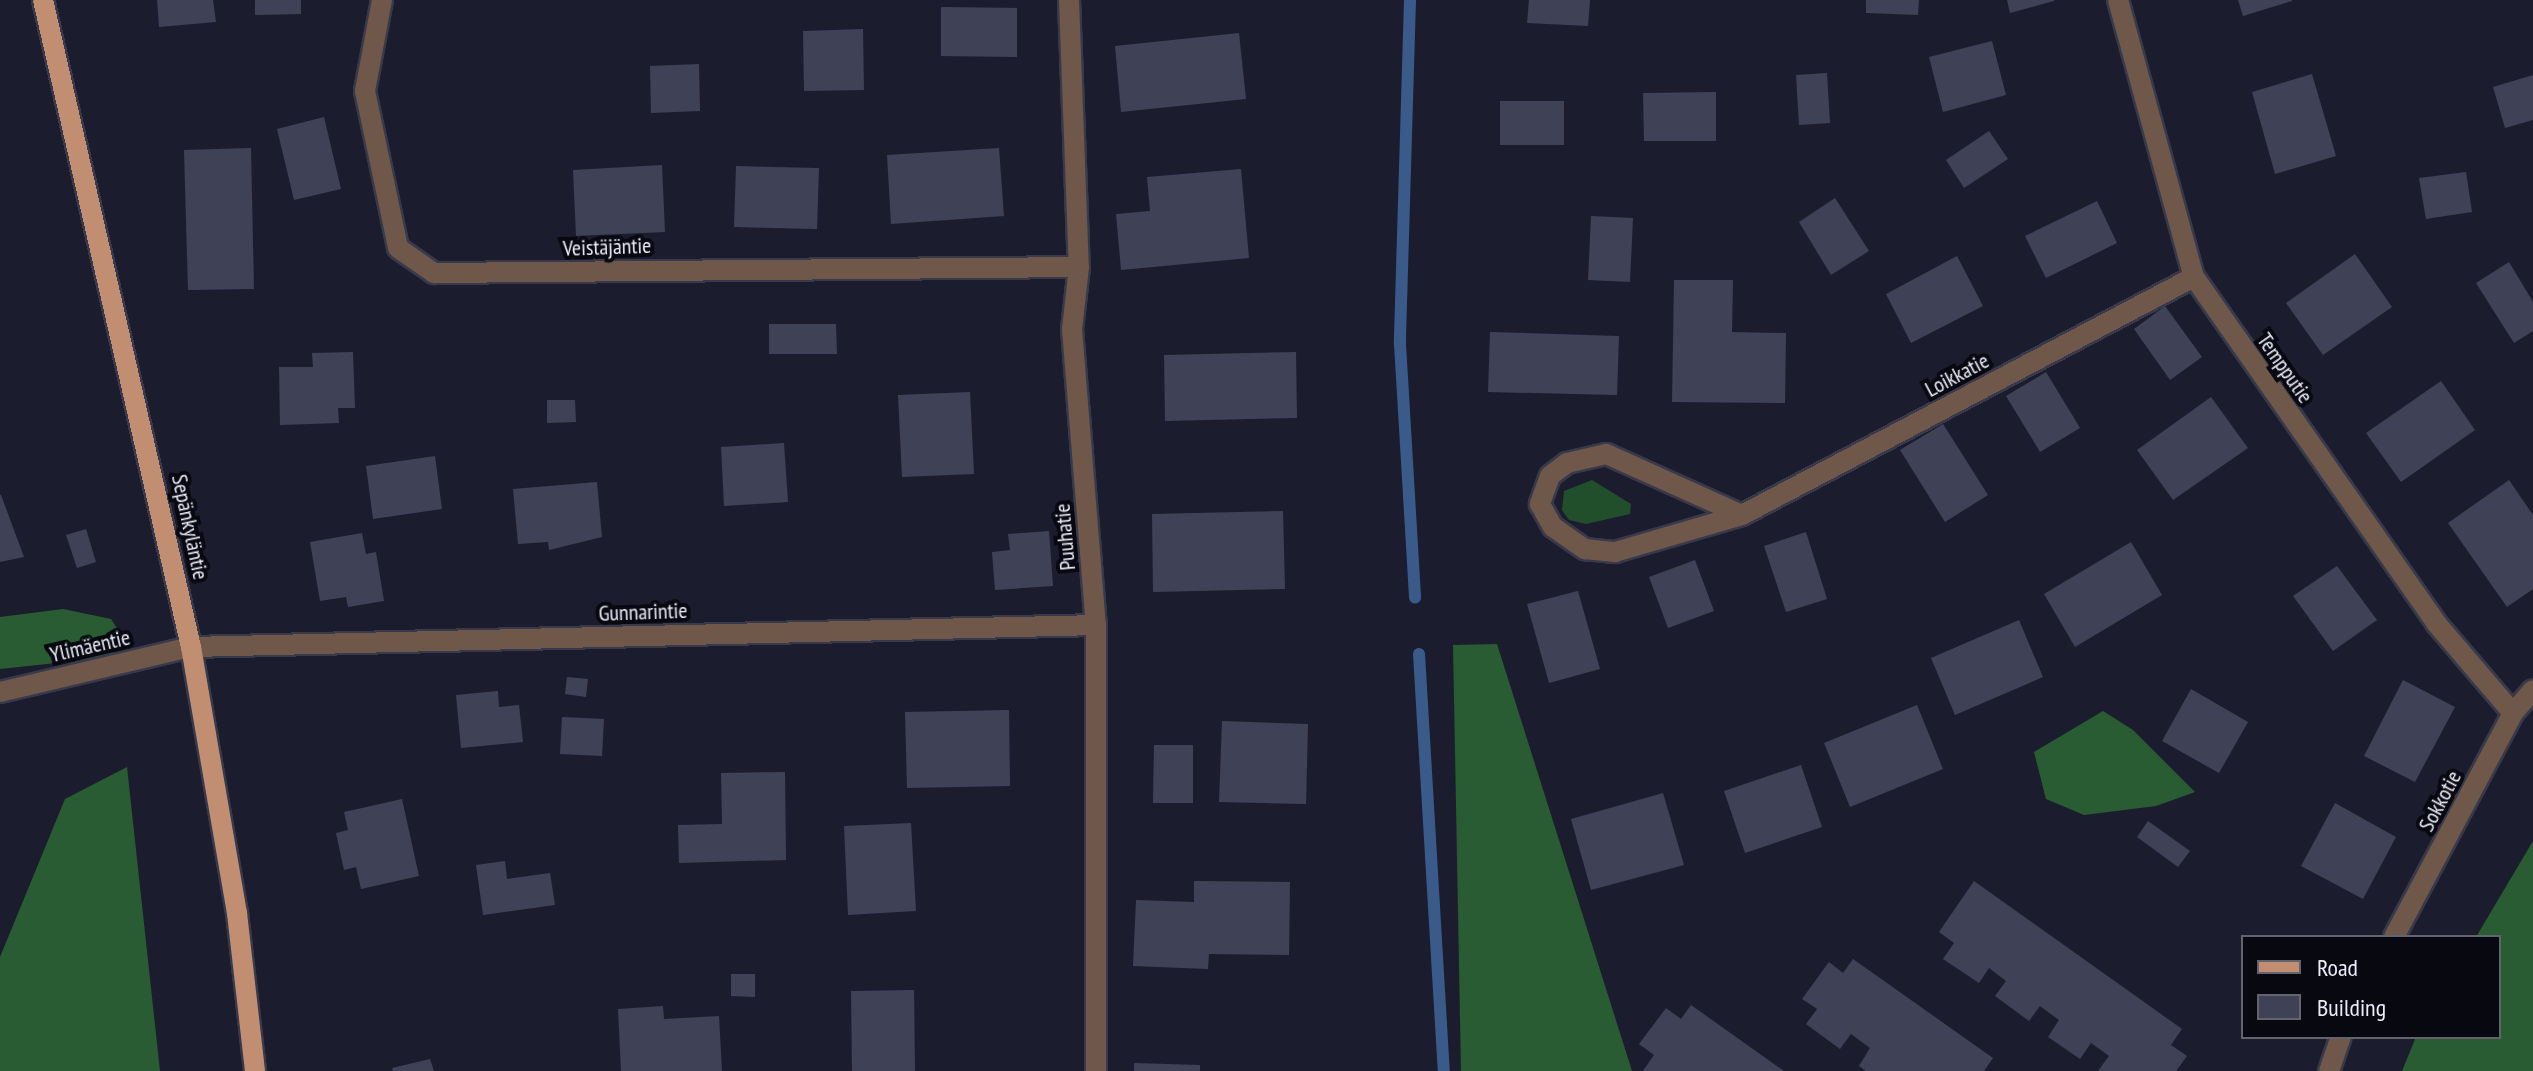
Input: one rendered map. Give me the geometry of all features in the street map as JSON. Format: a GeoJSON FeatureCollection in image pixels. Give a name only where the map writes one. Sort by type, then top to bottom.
{"type":"FeatureCollection","features":[{"type":"Feature","properties":{"kind":"main road","name":"Sepänkyläntie"},"geometry":{"type":"LineString","coordinates":[[43,0],[191,647],[237,913],[255,1071]]}},
{"type":"Feature","properties":{"kind":"street","name":"Veistäjäntie"},"geometry":{"type":"LineString","coordinates":[[382,0],[365,91],[398,248],[434,273],[1079,267]]}},
{"type":"Feature","properties":{"kind":"street","name":"Puuhatie"},"geometry":{"type":"LineString","coordinates":[[1069,0],[1079,267],[1072,329],[1096,625],[1096,1071]]}},
{"type":"Feature","properties":{"kind":"street","name":"Tempputie"},"geometry":{"type":"LineString","coordinates":[[2118,0],[2194,277],[2436,623],[2513,713]]}},
{"type":"Feature","properties":{"kind":"street","name":"Loikkatie"},"geometry":{"type":"LineString","coordinates":[[1742,515],[1606,454],[1567,463],[1550,476],[1540,504],[1553,527],[1585,549],[1615,552],[1742,515],[2194,277]]}},
{"type":"Feature","properties":{"kind":"street","name":"Gunnarintie"},"geometry":{"type":"LineString","coordinates":[[191,647],[1096,625]]}},
{"type":"Feature","properties":{"kind":"street","name":"Ylimäentie"},"geometry":{"type":"LineString","coordinates":[[0,692],[191,647]]}},
{"type":"Feature","properties":{"kind":"street","name":"Sokkotie"},"geometry":{"type":"LineString","coordinates":[[2395,935],[2513,713],[2533,690]]}},
{"type":"Feature","properties":{"kind":"street"},"geometry":{"type":"LineString","coordinates":[[2329,1071],[2340,1039]]}},
{"type":"Feature","properties":{"kind":"green space"},"geometry":{"type":"Polygon","coordinates":[[[1592,480],[1631,504],[1630,514],[1586,524],[1569,520],[1562,510],[1564,491],[1592,480]]]}},
{"type":"Feature","properties":{"kind":"green space"},"geometry":{"type":"Polygon","coordinates":[[[63,609],[111,619],[120,633],[112,657],[0,669],[0,617],[63,609]]]}},
{"type":"Feature","properties":{"kind":"green space"},"geometry":{"type":"Polygon","coordinates":[[[1497,644],[1632,1071],[1461,1071],[1453,645],[1497,644]]]}},
{"type":"Feature","properties":{"kind":"green space"},"geometry":{"type":"Polygon","coordinates":[[[2103,711],[2133,730],[2195,792],[2156,806],[2084,815],[2046,799],[2034,752],[2103,711]]]}},
{"type":"Feature","properties":{"kind":"green space"},"geometry":{"type":"Polygon","coordinates":[[[127,767],[160,1071],[0,1071],[0,957],[65,799],[127,767]]]}},
{"type":"Feature","properties":{"kind":"green space"},"geometry":{"type":"Polygon","coordinates":[[[2533,841],[2533,1071],[2402,1071],[2415,1039],[2501,1039],[2501,935],[2477,935],[2533,841]]]}},
{"type":"Feature","properties":{"kind":"building"},"geometry":{"type":"Polygon","coordinates":[[[157,0],[213,0],[216,22],[159,27],[157,0]]]}},
{"type":"Feature","properties":{"kind":"building"},"geometry":{"type":"Polygon","coordinates":[[[255,0],[301,0],[301,14],[255,15],[255,0]]]}},
{"type":"Feature","properties":{"kind":"building"},"geometry":{"type":"Polygon","coordinates":[[[1529,0],[1590,0],[1588,26],[1527,23],[1529,0]]]}},
{"type":"Feature","properties":{"kind":"building"},"geometry":{"type":"Polygon","coordinates":[[[1866,0],[1919,0],[1918,15],[1866,13],[1866,0]]]}},
{"type":"Feature","properties":{"kind":"building"},"geometry":{"type":"Polygon","coordinates":[[[2007,0],[2054,0],[2054,1],[2010,13],[2007,0]]]}},
{"type":"Feature","properties":{"kind":"building"},"geometry":{"type":"Polygon","coordinates":[[[2238,0],[2292,0],[2292,1],[2243,16],[2238,0]]]}},
{"type":"Feature","properties":{"kind":"building"},"geometry":{"type":"Polygon","coordinates":[[[941,7],[1017,8],[1017,57],[941,56],[941,7]]]}},
{"type":"Feature","properties":{"kind":"building"},"geometry":{"type":"Polygon","coordinates":[[[863,29],[864,90],[804,91],[803,31],[863,29]]]}},
{"type":"Feature","properties":{"kind":"building"},"geometry":{"type":"Polygon","coordinates":[[[1239,33],[1246,99],[1121,112],[1115,46],[1239,33]]]}},
{"type":"Feature","properties":{"kind":"building"},"geometry":{"type":"Polygon","coordinates":[[[1992,41],[2006,95],[1943,112],[1929,57],[1992,41]]]}},
{"type":"Feature","properties":{"kind":"building"},"geometry":{"type":"Polygon","coordinates":[[[699,64],[700,111],[651,113],[650,66],[699,64]]]}},
{"type":"Feature","properties":{"kind":"building"},"geometry":{"type":"Polygon","coordinates":[[[1827,73],[1830,123],[1799,125],[1796,75],[1827,73]]]}},
{"type":"Feature","properties":{"kind":"building"},"geometry":{"type":"Polygon","coordinates":[[[2312,74],[2336,156],[2275,174],[2252,92],[2312,74]]]}},
{"type":"Feature","properties":{"kind":"building"},"geometry":{"type":"Polygon","coordinates":[[[2533,75],[2533,120],[2505,128],[2493,87],[2533,75]]]}},
{"type":"Feature","properties":{"kind":"building"},"geometry":{"type":"Polygon","coordinates":[[[1716,92],[1716,141],[1644,141],[1643,93],[1716,92]]]}},
{"type":"Feature","properties":{"kind":"building"},"geometry":{"type":"Polygon","coordinates":[[[1500,101],[1564,101],[1564,145],[1500,145],[1500,101]]]}},
{"type":"Feature","properties":{"kind":"building"},"geometry":{"type":"Polygon","coordinates":[[[324,117],[341,189],[294,200],[277,129],[324,117]]]}},
{"type":"Feature","properties":{"kind":"building"},"geometry":{"type":"Polygon","coordinates":[[[1989,131],[2008,159],[1964,188],[1946,160],[1989,131]]]}},
{"type":"Feature","properties":{"kind":"building"},"geometry":{"type":"Polygon","coordinates":[[[251,148],[254,289],[188,290],[184,150],[251,148]]]}},
{"type":"Feature","properties":{"kind":"building"},"geometry":{"type":"Polygon","coordinates":[[[999,148],[1004,216],[891,224],[887,155],[999,148]]]}},
{"type":"Feature","properties":{"kind":"building"},"geometry":{"type":"Polygon","coordinates":[[[662,165],[665,232],[576,236],[573,170],[662,165]]]}},
{"type":"Feature","properties":{"kind":"building"},"geometry":{"type":"Polygon","coordinates":[[[736,166],[819,168],[817,229],[734,227],[736,166]]]}},
{"type":"Feature","properties":{"kind":"building"},"geometry":{"type":"Polygon","coordinates":[[[1241,169],[1249,258],[1121,270],[1116,214],[1150,211],[1147,177],[1241,169]]]}},
{"type":"Feature","properties":{"kind":"building"},"geometry":{"type":"Polygon","coordinates":[[[2466,172],[2472,212],[2426,219],[2419,178],[2466,172]]]}},
{"type":"Feature","properties":{"kind":"building"},"geometry":{"type":"Polygon","coordinates":[[[1835,198],[1869,251],[1831,275],[1799,222],[1835,198]]]}},
{"type":"Feature","properties":{"kind":"building"},"geometry":{"type":"Polygon","coordinates":[[[2097,201],[2117,243],[2046,278],[2025,236],[2097,201]]]}},
{"type":"Feature","properties":{"kind":"building"},"geometry":{"type":"Polygon","coordinates":[[[1591,216],[1633,218],[1630,282],[1588,280],[1591,216]]]}},
{"type":"Feature","properties":{"kind":"building"},"geometry":{"type":"Polygon","coordinates":[[[2355,254],[2392,307],[2323,355],[2286,303],[2355,254]]]}},
{"type":"Feature","properties":{"kind":"building"},"geometry":{"type":"Polygon","coordinates":[[[1957,256],[1983,306],[1911,343],[1886,294],[1957,256]]]}},
{"type":"Feature","properties":{"kind":"building"},"geometry":{"type":"Polygon","coordinates":[[[2509,262],[2533,302],[2533,331],[2514,343],[2476,283],[2509,262]]]}},
{"type":"Feature","properties":{"kind":"building"},"geometry":{"type":"Polygon","coordinates":[[[1674,280],[1733,280],[1732,332],[1786,333],[1785,403],[1672,402],[1674,280]]]}},
{"type":"Feature","properties":{"kind":"building"},"geometry":{"type":"Polygon","coordinates":[[[2165,306],[2202,357],[2170,380],[2134,329],[2165,306]]]}},
{"type":"Feature","properties":{"kind":"building"},"geometry":{"type":"Polygon","coordinates":[[[769,324],[836,324],[837,354],[769,354],[769,324]]]}},
{"type":"Feature","properties":{"kind":"building"},"geometry":{"type":"Polygon","coordinates":[[[1490,332],[1619,336],[1617,395],[1488,392],[1490,332]]]}},
{"type":"Feature","properties":{"kind":"building"},"geometry":{"type":"Polygon","coordinates":[[[353,352],[355,408],[338,408],[339,423],[280,425],[279,367],[313,367],[312,353],[353,352]]]}},
{"type":"Feature","properties":{"kind":"building"},"geometry":{"type":"Polygon","coordinates":[[[1296,352],[1297,418],[1165,421],[1164,355],[1296,352]]]}},
{"type":"Feature","properties":{"kind":"building"},"geometry":{"type":"Polygon","coordinates":[[[2046,372],[2080,428],[2040,452],[2006,396],[2046,372]]]}},
{"type":"Feature","properties":{"kind":"building"},"geometry":{"type":"Polygon","coordinates":[[[2441,381],[2475,430],[2401,482],[2366,433],[2441,381]]]}},
{"type":"Feature","properties":{"kind":"building"},"geometry":{"type":"Polygon","coordinates":[[[970,392],[974,474],[902,477],[898,395],[970,392]]]}},
{"type":"Feature","properties":{"kind":"building"},"geometry":{"type":"Polygon","coordinates":[[[2211,397],[2248,448],[2173,500],[2137,450],[2211,397]]]}},
{"type":"Feature","properties":{"kind":"building"},"geometry":{"type":"Polygon","coordinates":[[[547,400],[575,400],[576,422],[547,423],[547,400]]]}},
{"type":"Feature","properties":{"kind":"building"},"geometry":{"type":"Polygon","coordinates":[[[1943,424],[1988,495],[1945,522],[1900,450],[1943,424]]]}},
{"type":"Feature","properties":{"kind":"building"},"geometry":{"type":"Polygon","coordinates":[[[784,443],[788,502],[724,506],[721,447],[784,443]]]}},
{"type":"Feature","properties":{"kind":"building"},"geometry":{"type":"Polygon","coordinates":[[[435,456],[442,509],[373,519],[366,466],[435,456]]]}},
{"type":"Feature","properties":{"kind":"building"},"geometry":{"type":"Polygon","coordinates":[[[2509,480],[2533,515],[2533,589],[2507,607],[2448,523],[2509,480]]]}},
{"type":"Feature","properties":{"kind":"building"},"geometry":{"type":"Polygon","coordinates":[[[597,482],[602,537],[549,550],[548,542],[518,544],[513,489],[597,482]]]}},
{"type":"Feature","properties":{"kind":"building"},"geometry":{"type":"Polygon","coordinates":[[[0,495],[24,557],[0,562],[0,495]]]}},
{"type":"Feature","properties":{"kind":"building"},"geometry":{"type":"Polygon","coordinates":[[[1283,511],[1285,589],[1153,592],[1152,514],[1283,511]]]}},
{"type":"Feature","properties":{"kind":"building"},"geometry":{"type":"Polygon","coordinates":[[[86,529],[96,562],[77,568],[66,535],[86,529]]]}},
{"type":"Feature","properties":{"kind":"building"},"geometry":{"type":"Polygon","coordinates":[[[1049,531],[1053,586],[995,590],[992,552],[1010,550],[1008,534],[1049,531]]]}},
{"type":"Feature","properties":{"kind":"building"},"geometry":{"type":"Polygon","coordinates":[[[1806,532],[1827,599],[1786,612],[1764,546],[1806,532]]]}},
{"type":"Feature","properties":{"kind":"building"},"geometry":{"type":"Polygon","coordinates":[[[362,533],[366,554],[376,552],[384,601],[348,607],[346,597],[320,601],[310,542],[362,533]]]}},
{"type":"Feature","properties":{"kind":"building"},"geometry":{"type":"Polygon","coordinates":[[[2131,542],[2162,595],[2075,647],[2044,594],[2131,542]]]}},
{"type":"Feature","properties":{"kind":"building"},"geometry":{"type":"Polygon","coordinates":[[[1695,560],[1714,611],[1668,628],[1649,577],[1695,560]]]}},
{"type":"Feature","properties":{"kind":"building"},"geometry":{"type":"Polygon","coordinates":[[[2337,566],[2377,620],[2333,651],[2293,596],[2337,566]]]}},
{"type":"Feature","properties":{"kind":"building"},"geometry":{"type":"Polygon","coordinates":[[[1578,591],[1600,669],[1549,683],[1527,604],[1578,591]]]}},
{"type":"Feature","properties":{"kind":"building"},"geometry":{"type":"Polygon","coordinates":[[[2019,620],[2043,677],[1955,715],[1931,658],[2019,620]]]}},
{"type":"Feature","properties":{"kind":"building"},"geometry":{"type":"Polygon","coordinates":[[[567,677],[588,679],[586,697],[565,694],[567,677]]]}},
{"type":"Feature","properties":{"kind":"building"},"geometry":{"type":"Polygon","coordinates":[[[2403,680],[2455,707],[2415,782],[2364,756],[2403,680]]]}},
{"type":"Feature","properties":{"kind":"building"},"geometry":{"type":"Polygon","coordinates":[[[2191,689],[2248,722],[2219,773],[2162,741],[2191,689]]]}},
{"type":"Feature","properties":{"kind":"building"},"geometry":{"type":"Polygon","coordinates":[[[498,691],[499,707],[519,705],[523,742],[461,748],[456,695],[498,691]]]}},
{"type":"Feature","properties":{"kind":"building"},"geometry":{"type":"Polygon","coordinates":[[[1917,705],[1943,769],[1850,807],[1824,743],[1917,705]]]}},
{"type":"Feature","properties":{"kind":"building"},"geometry":{"type":"Polygon","coordinates":[[[1009,710],[1010,786],[907,788],[905,712],[1009,710]]]}},
{"type":"Feature","properties":{"kind":"building"},"geometry":{"type":"Polygon","coordinates":[[[562,717],[604,719],[602,756],[560,754],[562,717]]]}},
{"type":"Feature","properties":{"kind":"building"},"geometry":{"type":"Polygon","coordinates":[[[1222,721],[1308,724],[1306,804],[1219,802],[1222,721]]]}},
{"type":"Feature","properties":{"kind":"building"},"geometry":{"type":"Polygon","coordinates":[[[1154,745],[1193,745],[1193,803],[1153,803],[1154,745]]]}},
{"type":"Feature","properties":{"kind":"building"},"geometry":{"type":"Polygon","coordinates":[[[1801,765],[1822,827],[1745,853],[1724,791],[1801,765]]]}},
{"type":"Feature","properties":{"kind":"building"},"geometry":{"type":"Polygon","coordinates":[[[785,772],[786,860],[679,863],[678,825],[722,824],[721,773],[785,772]]]}},
{"type":"Feature","properties":{"kind":"building"},"geometry":{"type":"Polygon","coordinates":[[[1663,793],[1684,865],[1591,890],[1571,819],[1663,793]]]}},
{"type":"Feature","properties":{"kind":"building"},"geometry":{"type":"Polygon","coordinates":[[[402,799],[419,876],[361,889],[356,867],[344,870],[336,833],[348,830],[344,812],[402,799]]]}},
{"type":"Feature","properties":{"kind":"building"},"geometry":{"type":"Polygon","coordinates":[[[2335,803],[2396,837],[2363,899],[2301,866],[2335,803]]]}},
{"type":"Feature","properties":{"kind":"building"},"geometry":{"type":"Polygon","coordinates":[[[2148,821],[2190,851],[2178,867],[2137,837],[2148,821]]]}},
{"type":"Feature","properties":{"kind":"building"},"geometry":{"type":"Polygon","coordinates":[[[911,823],[916,911],[848,915],[844,826],[911,823]]]}},
{"type":"Feature","properties":{"kind":"building"},"geometry":{"type":"Polygon","coordinates":[[[505,861],[507,879],[550,873],[555,905],[483,915],[476,865],[505,861]]]}},
{"type":"Feature","properties":{"kind":"building"},"geometry":{"type":"Polygon","coordinates":[[[1194,881],[1290,882],[1289,955],[1209,954],[1208,969],[1133,966],[1136,900],[1194,902],[1194,881]]]}},
{"type":"Feature","properties":{"kind":"building"},"geometry":{"type":"Polygon","coordinates":[[[1974,881],[2182,1029],[2171,1045],[2187,1056],[2176,1071],[2098,1071],[2109,1056],[2091,1043],[2080,1059],[2048,1037],[2059,1020],[2040,1006],[2029,1021],[1995,996],[2006,981],[1989,968],[1979,983],[1943,959],[1954,943],[1939,932],[1974,881]]]}},
{"type":"Feature","properties":{"kind":"building"},"geometry":{"type":"Polygon","coordinates":[[[1853,959],[1993,1058],[1984,1071],[1866,1071],[1859,1066],[1870,1048],[1851,1034],[1840,1049],[1806,1024],[1817,1009],[1802,999],[1829,962],[1843,973],[1853,959]]]}},
{"type":"Feature","properties":{"kind":"building"},"geometry":{"type":"Polygon","coordinates":[[[731,974],[755,974],[755,997],[731,996],[731,974]]]}},
{"type":"Feature","properties":{"kind":"building"},"geometry":{"type":"Polygon","coordinates":[[[914,990],[915,1071],[852,1071],[851,991],[914,990]]]}},
{"type":"Feature","properties":{"kind":"building"},"geometry":{"type":"Polygon","coordinates":[[[1691,1005],[1784,1071],[1643,1071],[1654,1055],[1639,1044],[1666,1008],[1681,1019],[1691,1005]]]}},
{"type":"Feature","properties":{"kind":"building"},"geometry":{"type":"Polygon","coordinates":[[[663,1006],[664,1019],[719,1016],[722,1071],[621,1071],[618,1009],[663,1006]]]}},
{"type":"Feature","properties":{"kind":"building"},"geometry":{"type":"Polygon","coordinates":[[[430,1059],[434,1071],[393,1071],[392,1068],[430,1059]]]}},
{"type":"Feature","properties":{"kind":"building"},"geometry":{"type":"Polygon","coordinates":[[[1134,1063],[1200,1065],[1200,1071],[1134,1071],[1134,1063]]]}},
{"type":"Feature","properties":{"kind":"waterway"},"geometry":{"type":"LineString","coordinates":[[1410,0],[1400,344],[1415,598]]}},
{"type":"Feature","properties":{"kind":"waterway"},"geometry":{"type":"LineString","coordinates":[[1419,654],[1444,1071]]}}]}
